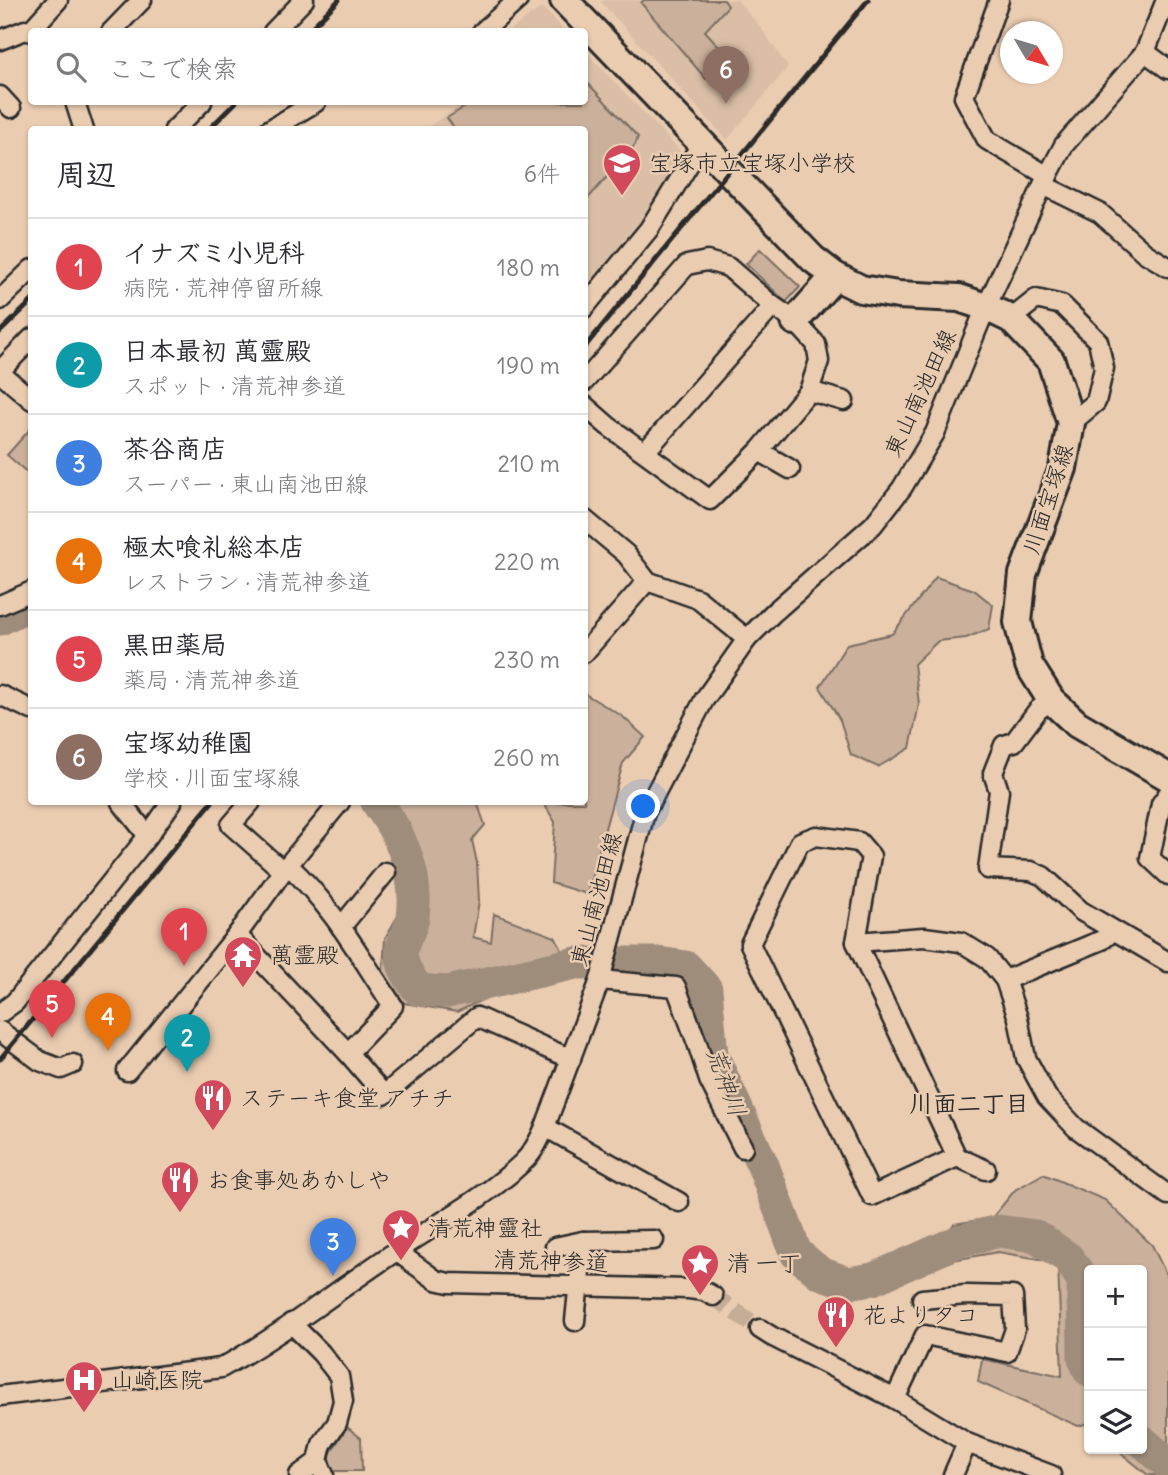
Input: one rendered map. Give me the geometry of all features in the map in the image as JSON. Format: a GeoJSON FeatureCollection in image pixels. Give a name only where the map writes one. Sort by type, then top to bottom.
{"type":"FeatureCollection","features":[{"type":"Feature","properties":{"kind":"street"},"geometry":{"type":"LineString","coordinates":[[34,28],[58,0]]}},
{"type":"Feature","properties":{"kind":"street"},"geometry":{"type":"LineString","coordinates":[[115,28],[142,0]]}},
{"type":"Feature","properties":{"kind":"street"},"geometry":{"type":"LineString","coordinates":[[276,28],[304,0]]}},
{"type":"Feature","properties":{"kind":"street"},"geometry":{"type":"LineString","coordinates":[[486,28],[518,0]]}},
{"type":"Feature","properties":{"kind":"street","name":"川面宝塚線"},"geometry":{"type":"LineString","coordinates":[[564,0],[813,259],[835,276],[861,289],[898,295],[959,298],[986,307],[1011,319],[1051,361],[1070,423],[1063,468],[1023,574],[1018,622],[1030,665],[1051,699],[1077,724],[1168,777]]}},
{"type":"Feature","properties":{"kind":"street"},"geometry":{"type":"LineString","coordinates":[[999,0],[964,97],[988,140],[1100,213],[1145,253],[1168,267]]}},
{"type":"Feature","properties":{"kind":"street","name":"東山南池田線"},"geometry":{"type":"LineString","coordinates":[[0,1395],[221,1368],[248,1353],[396,1251],[467,1207],[523,1163],[536,1147],[545,1128],[601,976],[645,813],[704,700],[747,639],[873,525],[902,488],[935,433],[986,307],[1064,145],[1145,52],[1160,2]]}},
{"type":"Feature","properties":{"kind":"street"},"geometry":{"type":"LineString","coordinates":[[0,40],[28,30]]}},
{"type":"Feature","properties":{"kind":"street"},"geometry":{"type":"LineString","coordinates":[[1145,52],[1168,69]]}},
{"type":"Feature","properties":{"kind":"street"},"geometry":{"type":"LineString","coordinates":[[76,105],[83,126]]}},
{"type":"Feature","properties":{"kind":"street"},"geometry":{"type":"LineString","coordinates":[[178,126],[199,105]]}},
{"type":"Feature","properties":{"kind":"street"},"geometry":{"type":"LineString","coordinates":[[276,126],[311,105]]}},
{"type":"Feature","properties":{"kind":"street"},"geometry":{"type":"LineString","coordinates":[[588,303],[649,229],[702,143]]}},
{"type":"Feature","properties":{"kind":"street"},"geometry":{"type":"LineString","coordinates":[[588,377],[687,265],[707,261],[729,267],[784,314],[816,344],[820,361],[809,391],[759,451],[710,500],[588,408]]}},
{"type":"Feature","properties":{"kind":"street"},"geometry":{"type":"LineString","coordinates":[[0,300],[28,274]]}},
{"type":"Feature","properties":{"kind":"street"},"geometry":{"type":"LineString","coordinates":[[645,452],[784,314],[835,276]]}},
{"type":"Feature","properties":{"kind":"street"},"geometry":{"type":"LineString","coordinates":[[1011,319],[1036,299],[1062,305],[1098,341],[1104,368],[1096,402],[1070,423]]}},
{"type":"Feature","properties":{"kind":"street"},"geometry":{"type":"LineString","coordinates":[[28,342],[0,372],[28,396]]}},
{"type":"Feature","properties":{"kind":"street"},"geometry":{"type":"LineString","coordinates":[[809,391],[844,401]]}},
{"type":"Feature","properties":{"kind":"street"},"geometry":{"type":"LineString","coordinates":[[759,451],[790,469]]}},
{"type":"Feature","properties":{"kind":"street"},"geometry":{"type":"LineString","coordinates":[[588,522],[626,554],[647,582],[698,600],[747,639]]}},
{"type":"Feature","properties":{"kind":"street"},"geometry":{"type":"LineString","coordinates":[[588,648],[647,582]]}},
{"type":"Feature","properties":{"kind":"street"},"geometry":{"type":"LineString","coordinates":[[0,605],[28,593]]}},
{"type":"Feature","properties":{"kind":"street"},"geometry":{"type":"LineString","coordinates":[[0,695],[28,708]]}},
{"type":"Feature","properties":{"kind":"street"},"geometry":{"type":"LineString","coordinates":[[1051,699],[1038,710],[1014,743],[1004,746],[993,773],[999,790],[988,869],[1031,871],[1043,876],[1082,911],[1168,961]]}},
{"type":"Feature","properties":{"kind":"street"},"geometry":{"type":"LineString","coordinates":[[1168,794],[1161,804],[1150,858],[1168,875]]}},
{"type":"Feature","properties":{"kind":"street"},"geometry":{"type":"LineString","coordinates":[[123,805],[148,836]]}},
{"type":"Feature","properties":{"kind":"street"},"geometry":{"type":"LineString","coordinates":[[0,1013],[15,1002],[170,805]]}},
{"type":"Feature","properties":{"kind":"street"},"geometry":{"type":"LineString","coordinates":[[248,805],[231,825],[285,868],[302,878],[341,927],[393,1006],[348,1053]]}},
{"type":"Feature","properties":{"kind":"street"},"geometry":{"type":"LineString","coordinates":[[127,1071],[338,805]]}},
{"type":"Feature","properties":{"kind":"street"},"geometry":{"type":"LineString","coordinates":[[957,1157],[872,1196],[750,944],[800,842],[816,836],[859,842],[871,856],[856,942],[957,1157],[986,1170]]}},
{"type":"Feature","properties":{"kind":"street"},"geometry":{"type":"LineString","coordinates":[[341,927],[386,872]]}},
{"type":"Feature","properties":{"kind":"street"},"geometry":{"type":"LineString","coordinates":[[1005,980],[1102,940],[1113,931]]}},
{"type":"Feature","properties":{"kind":"street"},"geometry":{"type":"LineString","coordinates":[[237,935],[384,1095],[477,1017],[571,1059]]}},
{"type":"Feature","properties":{"kind":"street"},"geometry":{"type":"LineString","coordinates":[[856,942],[924,937],[961,942],[987,958],[1005,980],[1018,1018],[1026,1058],[1046,1097],[1076,1128],[1168,1195]]}},
{"type":"Feature","properties":{"kind":"street"},"geometry":{"type":"LineString","coordinates":[[601,976],[676,987],[709,1080],[743,1148]]}},
{"type":"Feature","properties":{"kind":"street"},"geometry":{"type":"LineString","coordinates":[[0,1031],[40,1061],[61,1069],[73,1065]]}},
{"type":"Feature","properties":{"kind":"street"},"geometry":{"type":"LineString","coordinates":[[545,1128],[679,1202]]}},
{"type":"Feature","properties":{"kind":"street"},"geometry":{"type":"LineString","coordinates":[[555,1247],[583,1241],[654,1240]]}},
{"type":"Feature","properties":{"kind":"street"},"geometry":{"type":"LineString","coordinates":[[575,1321],[583,1241]]}},
{"type":"Feature","properties":{"kind":"street","name":"清荒神参道"},"geometry":{"type":"LineString","coordinates":[[396,1251],[436,1280],[449,1283],[690,1289],[704,1291],[713,1296]]}},
{"type":"Feature","properties":{"kind":"street"},"geometry":{"type":"LineString","coordinates":[[895,1399],[925,1335],[1007,1352],[1014,1329],[1013,1296],[965,1295],[922,1299]]}},
{"type":"Feature","properties":{"kind":"street"},"geometry":{"type":"LineString","coordinates":[[291,1323],[339,1376],[343,1401],[337,1423],[322,1444],[321,1468],[299,1475]]}},
{"type":"Feature","properties":{"kind":"street"},"geometry":{"type":"LineString","coordinates":[[760,1329],[895,1399],[967,1443],[1051,1475]]}},
{"type":"Feature","properties":{"kind":"street"},"geometry":{"type":"LineString","coordinates":[[953,1475],[967,1443]]}},
{"type":"Feature","properties":{"kind":"shaded area"},"geometry":{"type":"Polygon","coordinates":[[[644,0],[724,0],[728,6],[705,31],[728,56],[706,79],[641,3],[644,0]]]}},
{"type":"Feature","properties":{"kind":"shaded area"},"geometry":{"type":"Polygon","coordinates":[[[737,0],[759,25],[788,67],[727,140],[601,2],[737,0]]]}},
{"type":"Feature","properties":{"kind":"shaded area"},"geometry":{"type":"Polygon","coordinates":[[[542,7],[562,28],[513,28],[542,7]]]}},
{"type":"Feature","properties":{"kind":"shaded area","name":"宝塚市立宝塚小学校"},"geometry":{"type":"Polygon","coordinates":[[[588,54],[686,157],[634,238],[588,295],[588,126],[429,126],[460,105],[588,105],[588,54]]]}},
{"type":"Feature","properties":{"kind":"shaded area"},"geometry":{"type":"Polygon","coordinates":[[[588,83],[638,137],[635,145],[588,199],[588,126],[453,126],[447,118],[468,105],[588,105],[588,83]]]}},
{"type":"Feature","properties":{"kind":"shaded area"},"geometry":{"type":"Polygon","coordinates":[[[760,249],[800,287],[786,302],[746,264],[760,249]]]}},
{"type":"Feature","properties":{"kind":"shaded area"},"geometry":{"type":"Polygon","coordinates":[[[28,431],[28,473],[7,455],[28,431]]]}},
{"type":"Feature","properties":{"kind":"shaded area"},"geometry":{"type":"Polygon","coordinates":[[[936,577],[974,590],[993,605],[989,629],[966,638],[938,641],[914,664],[919,704],[910,748],[878,767],[851,755],[840,720],[820,687],[847,644],[892,634],[936,577]]]}},
{"type":"Feature","properties":{"kind":"shaded area"},"geometry":{"type":"Polygon","coordinates":[[[588,696],[622,716],[645,737],[623,763],[587,894],[551,883],[555,822],[545,805],[588,805],[588,696]]]}},
{"type":"Feature","properties":{"kind":"shaded area"},"geometry":{"type":"Polygon","coordinates":[[[374,805],[478,805],[485,825],[472,840],[477,863],[479,901],[473,937],[491,942],[494,914],[555,937],[568,961],[539,983],[490,996],[457,1012],[404,1003],[383,971],[385,938],[402,909],[390,838],[374,805]]]}},
{"type":"Feature","properties":{"kind":"shaded area"},"geometry":{"type":"Polygon","coordinates":[[[1043,1174],[1105,1200],[1152,1245],[1168,1278],[1168,1475],[1148,1475],[1122,1454],[1147,1454],[1147,1265],[1084,1265],[1084,1424],[1078,1426],[978,1382],[982,1359],[1062,1376],[1058,1262],[998,1252],[954,1260],[943,1238],[954,1224],[992,1218],[1015,1190],[1043,1174]]]}},
{"type":"Feature","properties":{"kind":"shaded area"},"geometry":{"type":"Polygon","coordinates":[[[347,1427],[361,1438],[362,1471],[329,1471],[330,1454],[347,1427]]]}},
{"type":"Feature","properties":{"kind":"waterway","name":"荒神川"},"geometry":{"type":"LineString","coordinates":[[0,619],[28,605]]}},
{"type":"Feature","properties":{"kind":"waterway","name":"荒神川"},"geometry":{"type":"LineString","coordinates":[[379,805],[401,842],[411,870],[413,917],[401,953],[406,970],[419,990],[447,992],[576,963],[658,963],[686,967],[706,989],[712,1055],[764,1168],[796,1253],[820,1273],[848,1283],[873,1279],[959,1241],[998,1231],[1036,1236],[1068,1258],[1083,1280],[1084,1358]]}},
{"type":"Feature","properties":{"kind":"waterway","name":"荒神川"},"geometry":{"type":"LineString","coordinates":[[1147,1445],[1168,1464]]}},
{"type":"Feature","properties":{"kind":"tunnel"},"geometry":{"type":"LineString","coordinates":[[713,1296],[760,1329]]}},
{"type":"Feature","properties":{"kind":"railway"},"geometry":{"type":"LineString","coordinates":[[311,28],[339,0]]}},
{"type":"Feature","properties":{"kind":"railway"},"geometry":{"type":"LineString","coordinates":[[588,343],[868,0]]}},
{"type":"Feature","properties":{"kind":"railway"},"geometry":{"type":"LineString","coordinates":[[212,126],[233,105]]}},
{"type":"Feature","properties":{"kind":"railway"},"geometry":{"type":"LineString","coordinates":[[0,332],[28,305]]}},
{"type":"Feature","properties":{"kind":"railway"},"geometry":{"type":"LineString","coordinates":[[0,1059],[210,805]]}},
{"type":"Feature","properties":{"kind":"place","name":"宝塚幼稚園"},"geometry":{"type":"Point","coordinates":[726,104]}},
{"type":"Feature","properties":{"kind":"place","name":"宝塚市立宝塚小学校"},"geometry":{"type":"Point","coordinates":[622,197]}},
{"type":"Feature","properties":{"kind":"place","name":"イナズミ小児科"},"geometry":{"type":"Point","coordinates":[184,966]}},
{"type":"Feature","properties":{"kind":"place","name":"萬霊殿"},"geometry":{"type":"Point","coordinates":[243,989]}},
{"type":"Feature","properties":{"kind":"place","name":"黒田薬局"},"geometry":{"type":"Point","coordinates":[52,1038]}},
{"type":"Feature","properties":{"kind":"place","name":"極太喰礼総本店"},"geometry":{"type":"Point","coordinates":[108,1051]}},
{"type":"Feature","properties":{"kind":"place","name":"日本最初 萬靈殿"},"geometry":{"type":"Point","coordinates":[187,1072]}},
{"type":"Feature","properties":{"kind":"place","name":"ステーキ食堂 アチチ"},"geometry":{"type":"Point","coordinates":[213,1132]}},
{"type":"Feature","properties":{"kind":"place","name":"お食事処あかしや"},"geometry":{"type":"Point","coordinates":[180,1214]}},
{"type":"Feature","properties":{"kind":"place","name":"清荒神靈社"},"geometry":{"type":"Point","coordinates":[401,1262]}},
{"type":"Feature","properties":{"kind":"place","name":"茶谷商店"},"geometry":{"type":"Point","coordinates":[333,1276]}},
{"type":"Feature","properties":{"kind":"place","name":"清 一丁"},"geometry":{"type":"Point","coordinates":[700,1297]}},
{"type":"Feature","properties":{"kind":"place","name":"花よりタコ"},"geometry":{"type":"Point","coordinates":[836,1349]}},
{"type":"Feature","properties":{"kind":"place","name":"山崎医院"},"geometry":{"type":"Point","coordinates":[84,1414]}},
{"type":"Feature","properties":{"kind":"district","name":"川面二丁目"},"geometry":{"type":"Point","coordinates":[969,1104]}}]}
